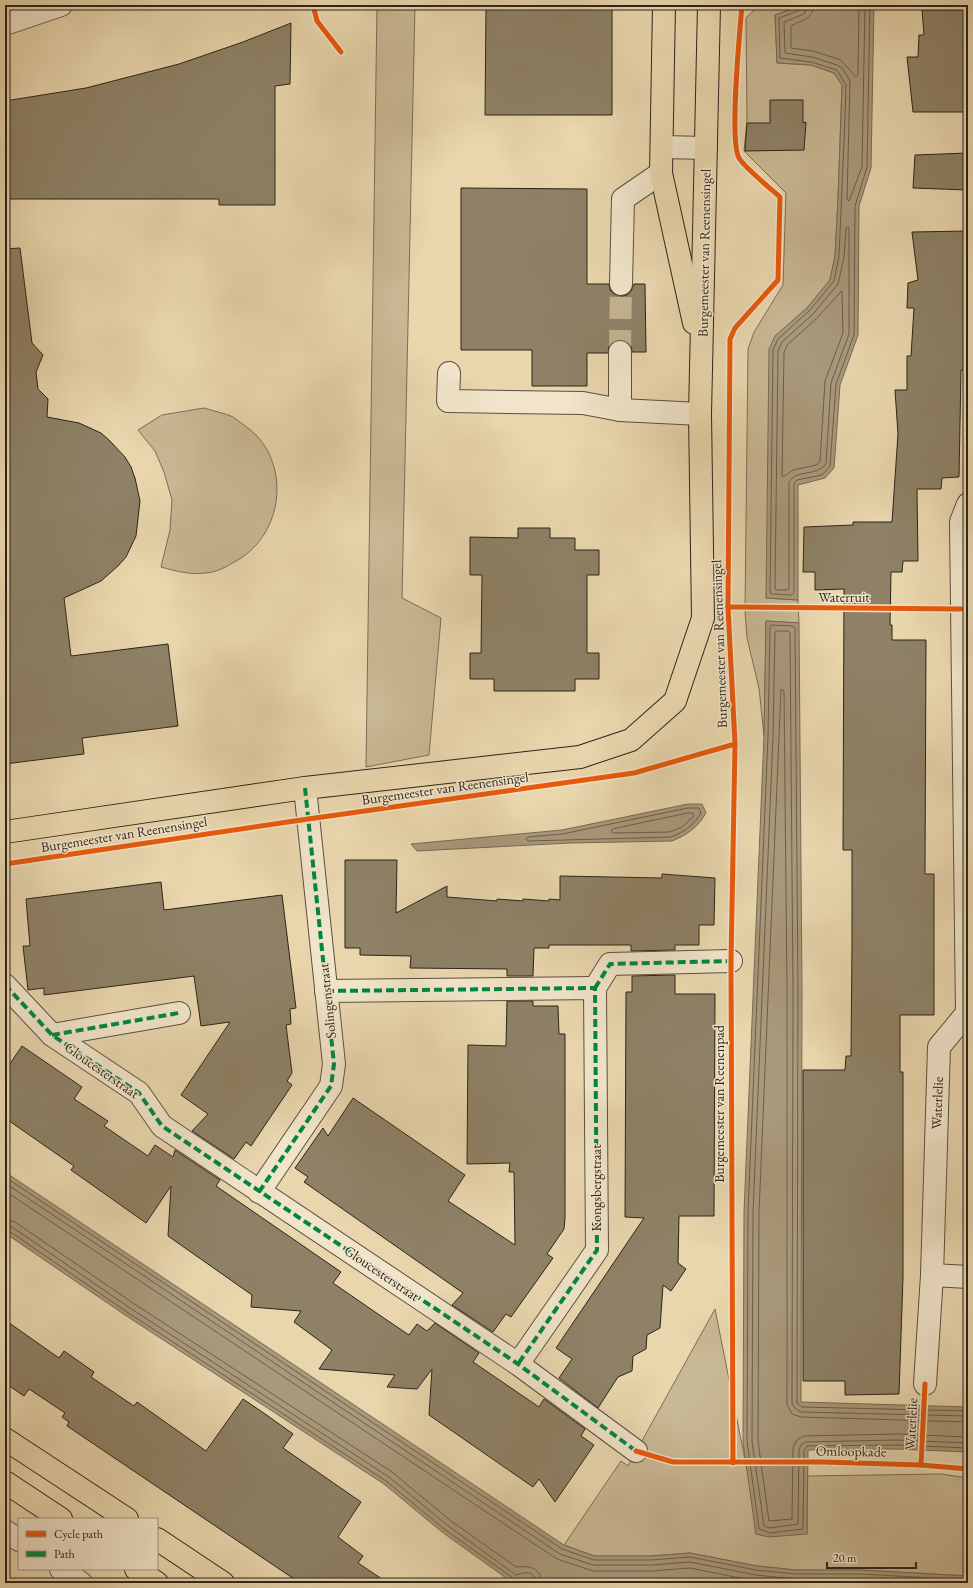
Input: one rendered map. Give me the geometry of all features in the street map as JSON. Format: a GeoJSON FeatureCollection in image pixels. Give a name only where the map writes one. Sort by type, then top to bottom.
{"type":"FeatureCollection","features":[{"type":"Feature","properties":{"kind":"main road","name":"Burgemeester van Reenensingel"},"geometry":{"type":"LineString","coordinates":[[664,5],[662,173],[701,358]]}},
{"type":"Feature","properties":{"kind":"main road","name":"Burgemeester van Reenensingel"},"geometry":{"type":"LineString","coordinates":[[5,832],[305,788],[580,757],[631,740],[674,701],[703,618],[700,414],[709,5]]}},
{"type":"Feature","properties":{"kind":"main road"},"geometry":{"type":"LineString","coordinates":[[5,1439],[125,1518]]}},
{"type":"Feature","properties":{"kind":"main road"},"geometry":{"type":"LineString","coordinates":[[5,1482],[59,1518]]}},
{"type":"Feature","properties":{"kind":"main road"},"geometry":{"type":"LineString","coordinates":[[158,1540],[223,1583]]}},
{"type":"Feature","properties":{"kind":"main road"},"geometry":{"type":"LineString","coordinates":[[138,1570],[157,1583]]}},
{"type":"Feature","properties":{"kind":"street"},"geometry":{"type":"LineString","coordinates":[[5,24],[61,5]]}},
{"type":"Feature","properties":{"kind":"street","name":"Burgemeester van Reenensingel"},"geometry":{"type":"LineString","coordinates":[[662,147],[706,148]]}},
{"type":"Feature","properties":{"kind":"street"},"geometry":{"type":"LineString","coordinates":[[621,284],[623,199],[662,173]]}},
{"type":"Feature","properties":{"kind":"street"},"geometry":{"type":"LineString","coordinates":[[620,352],[620,410]]}},
{"type":"Feature","properties":{"kind":"street"},"geometry":{"type":"LineString","coordinates":[[449,373],[448,400],[583,403],[620,410],[700,414]]}},
{"type":"Feature","properties":{"kind":"street"},"geometry":{"type":"LineString","coordinates":[[968,504],[961,522],[968,1013]]}},
{"type":"Feature","properties":{"kind":"street","name":"Solingenstraat"},"geometry":{"type":"LineString","coordinates":[[259,1192],[331,1086],[334,1064],[305,788]]}},
{"type":"Feature","properties":{"kind":"street"},"geometry":{"type":"LineString","coordinates":[[326,991],[595,988],[610,964],[731,961]]}},
{"type":"Feature","properties":{"kind":"street","name":"Gloucesterstraat"},"geometry":{"type":"LineString","coordinates":[[5,985],[52,1035],[138,1093],[162,1126],[518,1364],[636,1451]]}},
{"type":"Feature","properties":{"kind":"street","name":"Kongsbergstraat"},"geometry":{"type":"LineString","coordinates":[[518,1364],[597,1250],[595,988]]}},
{"type":"Feature","properties":{"kind":"street","name":"Gloucesterstraat"},"geometry":{"type":"LineString","coordinates":[[52,1035],[179,1013]]}},
{"type":"Feature","properties":{"kind":"street","name":"Waterlelie"},"geometry":{"type":"LineString","coordinates":[[925,1384],[932,1275],[939,1047],[968,1013]]}},
{"type":"Feature","properties":{"kind":"street"},"geometry":{"type":"LineString","coordinates":[[932,1275],[968,1277]]}},
{"type":"Feature","properties":{"kind":"street"},"geometry":{"type":"LineString","coordinates":[[5,1530],[18,1539]]}},
{"type":"Feature","properties":{"kind":"street"},"geometry":{"type":"LineString","coordinates":[[62,1570],[81,1583]]}},
{"type":"Feature","properties":{"kind":"shaded area"},"geometry":{"type":"Polygon","coordinates":[[[377,5],[415,5],[402,598],[441,618],[429,755],[366,767],[377,5]]]}},
{"type":"Feature","properties":{"kind":"shaded area"},"geometry":{"type":"Polygon","coordinates":[[[759,5],[804,5],[775,15],[777,63],[811,65],[834,73],[842,85],[835,256],[830,280],[807,308],[775,336],[766,598],[798,600],[799,623],[766,621],[764,736],[759,688],[747,638],[745,611],[748,349],[754,332],[783,285],[786,193],[744,151],[747,120],[746,18],[759,5]]]}},
{"type":"Feature","properties":{"kind":"shaded area"},"geometry":{"type":"Polygon","coordinates":[[[204,408],[233,417],[257,436],[268,451],[274,468],[277,485],[276,503],[271,521],[263,537],[251,550],[236,561],[214,572],[189,573],[161,567],[170,530],[172,500],[164,472],[155,451],[138,430],[162,415],[204,408]]]}},
{"type":"Feature","properties":{"kind":"shaded area"},"geometry":{"type":"Polygon","coordinates":[[[715,1309],[749,1480],[756,1534],[807,1533],[807,1476],[941,1474],[968,1478],[968,1576],[861,1570],[796,1570],[757,1566],[690,1553],[651,1556],[594,1556],[564,1545],[621,1461],[628,1466],[715,1309]]]}},
{"type":"Feature","properties":{"kind":"water"},"geometry":{"type":"Polygon","coordinates":[[[804,5],[874,5],[871,168],[859,206],[858,335],[840,385],[834,468],[825,478],[798,485],[798,600],[766,598],[769,349],[775,336],[807,308],[830,280],[835,256],[842,85],[834,73],[811,65],[777,63],[775,15],[804,5]]]}},
{"type":"Feature","properties":{"kind":"water"},"geometry":{"type":"Polygon","coordinates":[[[766,621],[799,623],[802,990],[801,1402],[968,1407],[968,1452],[896,1449],[808,1450],[807,1534],[769,1537],[756,1534],[743,1442],[744,1212],[764,736],[766,621]]]}},
{"type":"Feature","properties":{"kind":"water"},"geometry":{"type":"Polygon","coordinates":[[[688,804],[702,804],[706,813],[692,830],[672,841],[570,843],[417,851],[411,844],[562,830],[688,804]]]}},
{"type":"Feature","properties":{"kind":"water"},"geometry":{"type":"Polygon","coordinates":[[[5,1172],[564,1545],[594,1556],[651,1556],[690,1553],[757,1566],[796,1570],[861,1570],[968,1576],[968,1583],[532,1583],[525,1581],[523,1583],[513,1583],[442,1532],[384,1484],[125,1315],[5,1233],[5,1172]]]}},
{"type":"Feature","properties":{"kind":"building"},"geometry":{"type":"Polygon","coordinates":[[[486,5],[612,5],[612,115],[485,115],[486,5]]]}},
{"type":"Feature","properties":{"kind":"building"},"geometry":{"type":"Polygon","coordinates":[[[922,10],[968,10],[968,112],[913,112],[907,57],[918,57],[919,35],[924,35],[922,10]]]}},
{"type":"Feature","properties":{"kind":"building"},"geometry":{"type":"Polygon","coordinates":[[[291,23],[290,84],[275,86],[275,205],[219,205],[219,199],[5,199],[5,101],[86,88],[179,64],[243,42],[291,23]]]}},
{"type":"Feature","properties":{"kind":"building"},"geometry":{"type":"Polygon","coordinates":[[[770,100],[803,100],[803,123],[806,122],[804,150],[745,151],[747,123],[770,123],[770,100]]]}},
{"type":"Feature","properties":{"kind":"building"},"geometry":{"type":"Polygon","coordinates":[[[968,153],[968,190],[913,188],[915,155],[968,153]]]}},
{"type":"Feature","properties":{"kind":"building"},"geometry":{"type":"Polygon","coordinates":[[[461,188],[587,189],[587,284],[609,284],[610,290],[614,294],[621,296],[627,295],[631,291],[634,284],[645,284],[646,352],[632,352],[631,346],[627,341],[614,341],[609,346],[608,353],[587,353],[587,386],[532,386],[532,350],[461,350],[461,188]]]}},
{"type":"Feature","properties":{"kind":"building"},"geometry":{"type":"Polygon","coordinates":[[[968,231],[968,370],[961,370],[959,477],[942,478],[941,489],[917,489],[918,561],[903,561],[902,572],[891,572],[890,625],[892,625],[892,640],[926,640],[925,874],[934,874],[934,1015],[900,1015],[900,1072],[903,1072],[903,1277],[899,1394],[845,1395],[845,1381],[803,1381],[803,1070],[845,1070],[846,1056],[851,1056],[852,945],[852,850],[843,850],[844,589],[815,590],[815,572],[803,572],[804,527],[853,525],[853,522],[892,522],[898,434],[895,390],[907,390],[907,356],[911,356],[914,308],[907,308],[908,283],[918,280],[912,232],[968,231]]]}},
{"type":"Feature","properties":{"kind":"building"},"geometry":{"type":"Polygon","coordinates":[[[20,248],[32,343],[43,355],[36,372],[38,389],[48,399],[47,417],[79,423],[101,433],[109,440],[125,457],[131,467],[140,501],[136,536],[126,557],[101,581],[64,598],[71,656],[168,644],[178,726],[82,738],[84,754],[5,764],[5,249],[20,248]]]}},
{"type":"Feature","properties":{"kind":"building"},"geometry":{"type":"Polygon","coordinates":[[[518,528],[550,528],[550,538],[575,538],[575,550],[599,550],[599,575],[587,575],[587,653],[599,653],[599,679],[575,679],[575,691],[494,691],[494,679],[470,679],[470,653],[481,653],[482,575],[470,575],[470,537],[518,538],[518,528]]]}},
{"type":"Feature","properties":{"kind":"building"},"geometry":{"type":"Polygon","coordinates":[[[345,860],[397,860],[396,913],[447,886],[447,897],[497,901],[497,899],[523,901],[523,899],[549,901],[549,899],[560,900],[560,876],[662,878],[662,874],[715,878],[714,925],[699,925],[699,945],[675,945],[675,950],[631,951],[631,945],[549,945],[549,948],[534,948],[533,976],[507,976],[507,969],[410,968],[411,956],[360,955],[360,948],[345,948],[345,860]]]}},
{"type":"Feature","properties":{"kind":"building"},"geometry":{"type":"Polygon","coordinates":[[[161,882],[164,910],[282,895],[296,1008],[290,1009],[291,1024],[286,1025],[292,1073],[287,1081],[292,1085],[251,1146],[246,1142],[234,1159],[192,1131],[208,1114],[181,1095],[230,1022],[201,1026],[194,976],[44,995],[44,988],[28,990],[23,946],[30,946],[26,899],[161,882]]]}},
{"type":"Feature","properties":{"kind":"building"},"geometry":{"type":"Polygon","coordinates":[[[675,975],[675,994],[715,994],[714,1216],[679,1216],[678,1263],[686,1269],[671,1291],[663,1285],[660,1328],[647,1335],[646,1349],[633,1356],[632,1371],[618,1377],[598,1408],[559,1378],[572,1359],[556,1348],[644,1218],[625,1217],[626,992],[632,992],[632,976],[675,975]]]}},
{"type":"Feature","properties":{"kind":"building"},"geometry":{"type":"Polygon","coordinates":[[[507,1001],[533,1001],[533,1006],[558,1006],[559,1034],[565,1034],[565,1218],[564,1229],[547,1254],[553,1258],[511,1317],[506,1314],[493,1332],[452,1305],[463,1293],[304,1182],[308,1177],[295,1168],[323,1128],[328,1136],[353,1098],[465,1175],[448,1201],[515,1245],[514,1172],[509,1172],[510,1163],[467,1164],[468,1045],[506,1046],[507,1001]]]}},
{"type":"Feature","properties":{"kind":"building"},"geometry":{"type":"Polygon","coordinates":[[[22,1046],[82,1087],[74,1099],[108,1121],[104,1126],[148,1156],[155,1145],[173,1157],[175,1150],[220,1180],[216,1186],[341,1272],[333,1283],[375,1312],[409,1335],[417,1324],[427,1331],[435,1323],[479,1353],[473,1362],[539,1407],[544,1399],[585,1429],[581,1436],[594,1445],[555,1502],[539,1479],[533,1487],[429,1415],[432,1369],[417,1389],[387,1387],[395,1375],[319,1369],[332,1350],[294,1322],[301,1311],[251,1307],[252,1295],[168,1236],[171,1186],[146,1223],[71,1170],[74,1166],[5,1118],[5,1071],[22,1046]]]}},
{"type":"Feature","properties":{"kind":"building"},"geometry":{"type":"Polygon","coordinates":[[[5,1320],[59,1358],[64,1351],[94,1372],[91,1377],[134,1406],[137,1402],[206,1451],[243,1399],[268,1416],[293,1434],[283,1448],[361,1502],[338,1537],[363,1556],[358,1563],[388,1583],[300,1583],[67,1426],[69,1422],[62,1417],[65,1413],[29,1389],[24,1396],[5,1383],[5,1320]]]}},
{"type":"Feature","properties":{"kind":"tunnel"},"geometry":{"type":"LineString","coordinates":[[620,352],[621,284]]}},
{"type":"Feature","properties":{"kind":"marked path"},"geometry":{"type":"LineString","coordinates":[[259,1192],[331,1086],[334,1064],[305,788]]}},
{"type":"Feature","properties":{"kind":"marked path"},"geometry":{"type":"LineString","coordinates":[[595,988],[610,964],[731,961]]}},
{"type":"Feature","properties":{"kind":"marked path"},"geometry":{"type":"LineString","coordinates":[[5,985],[52,1035],[139,1093],[162,1126],[518,1364],[636,1451]]}},
{"type":"Feature","properties":{"kind":"marked path"},"geometry":{"type":"LineString","coordinates":[[326,991],[595,988],[597,1250],[518,1364]]}},
{"type":"Feature","properties":{"kind":"marked path"},"geometry":{"type":"LineString","coordinates":[[52,1035],[179,1013]]}},
{"type":"Feature","properties":{"kind":"cycle path"},"geometry":{"type":"LineString","coordinates":[[313,5],[317,21],[341,52]]}},
{"type":"Feature","properties":{"kind":"cycle path"},"geometry":{"type":"LineString","coordinates":[[5,864],[634,773],[735,744],[728,607],[730,339],[735,328],[778,280],[780,197],[742,162],[736,148],[736,84],[742,5]]}},
{"type":"Feature","properties":{"kind":"cycle path","name":"Waterruit"},"geometry":{"type":"LineString","coordinates":[[728,607],[961,609]]}},
{"type":"Feature","properties":{"kind":"cycle path","name":"Burgemeester van Reenenpad"},"geometry":{"type":"LineString","coordinates":[[733,1463],[731,961],[735,744]]}},
{"type":"Feature","properties":{"kind":"cycle path"},"geometry":{"type":"LineString","coordinates":[[921,1465],[925,1384]]}},
{"type":"Feature","properties":{"kind":"cycle path","name":"Omloopkade"},"geometry":{"type":"LineString","coordinates":[[636,1451],[673,1462],[824,1462],[921,1465],[968,1469]]}}]}
